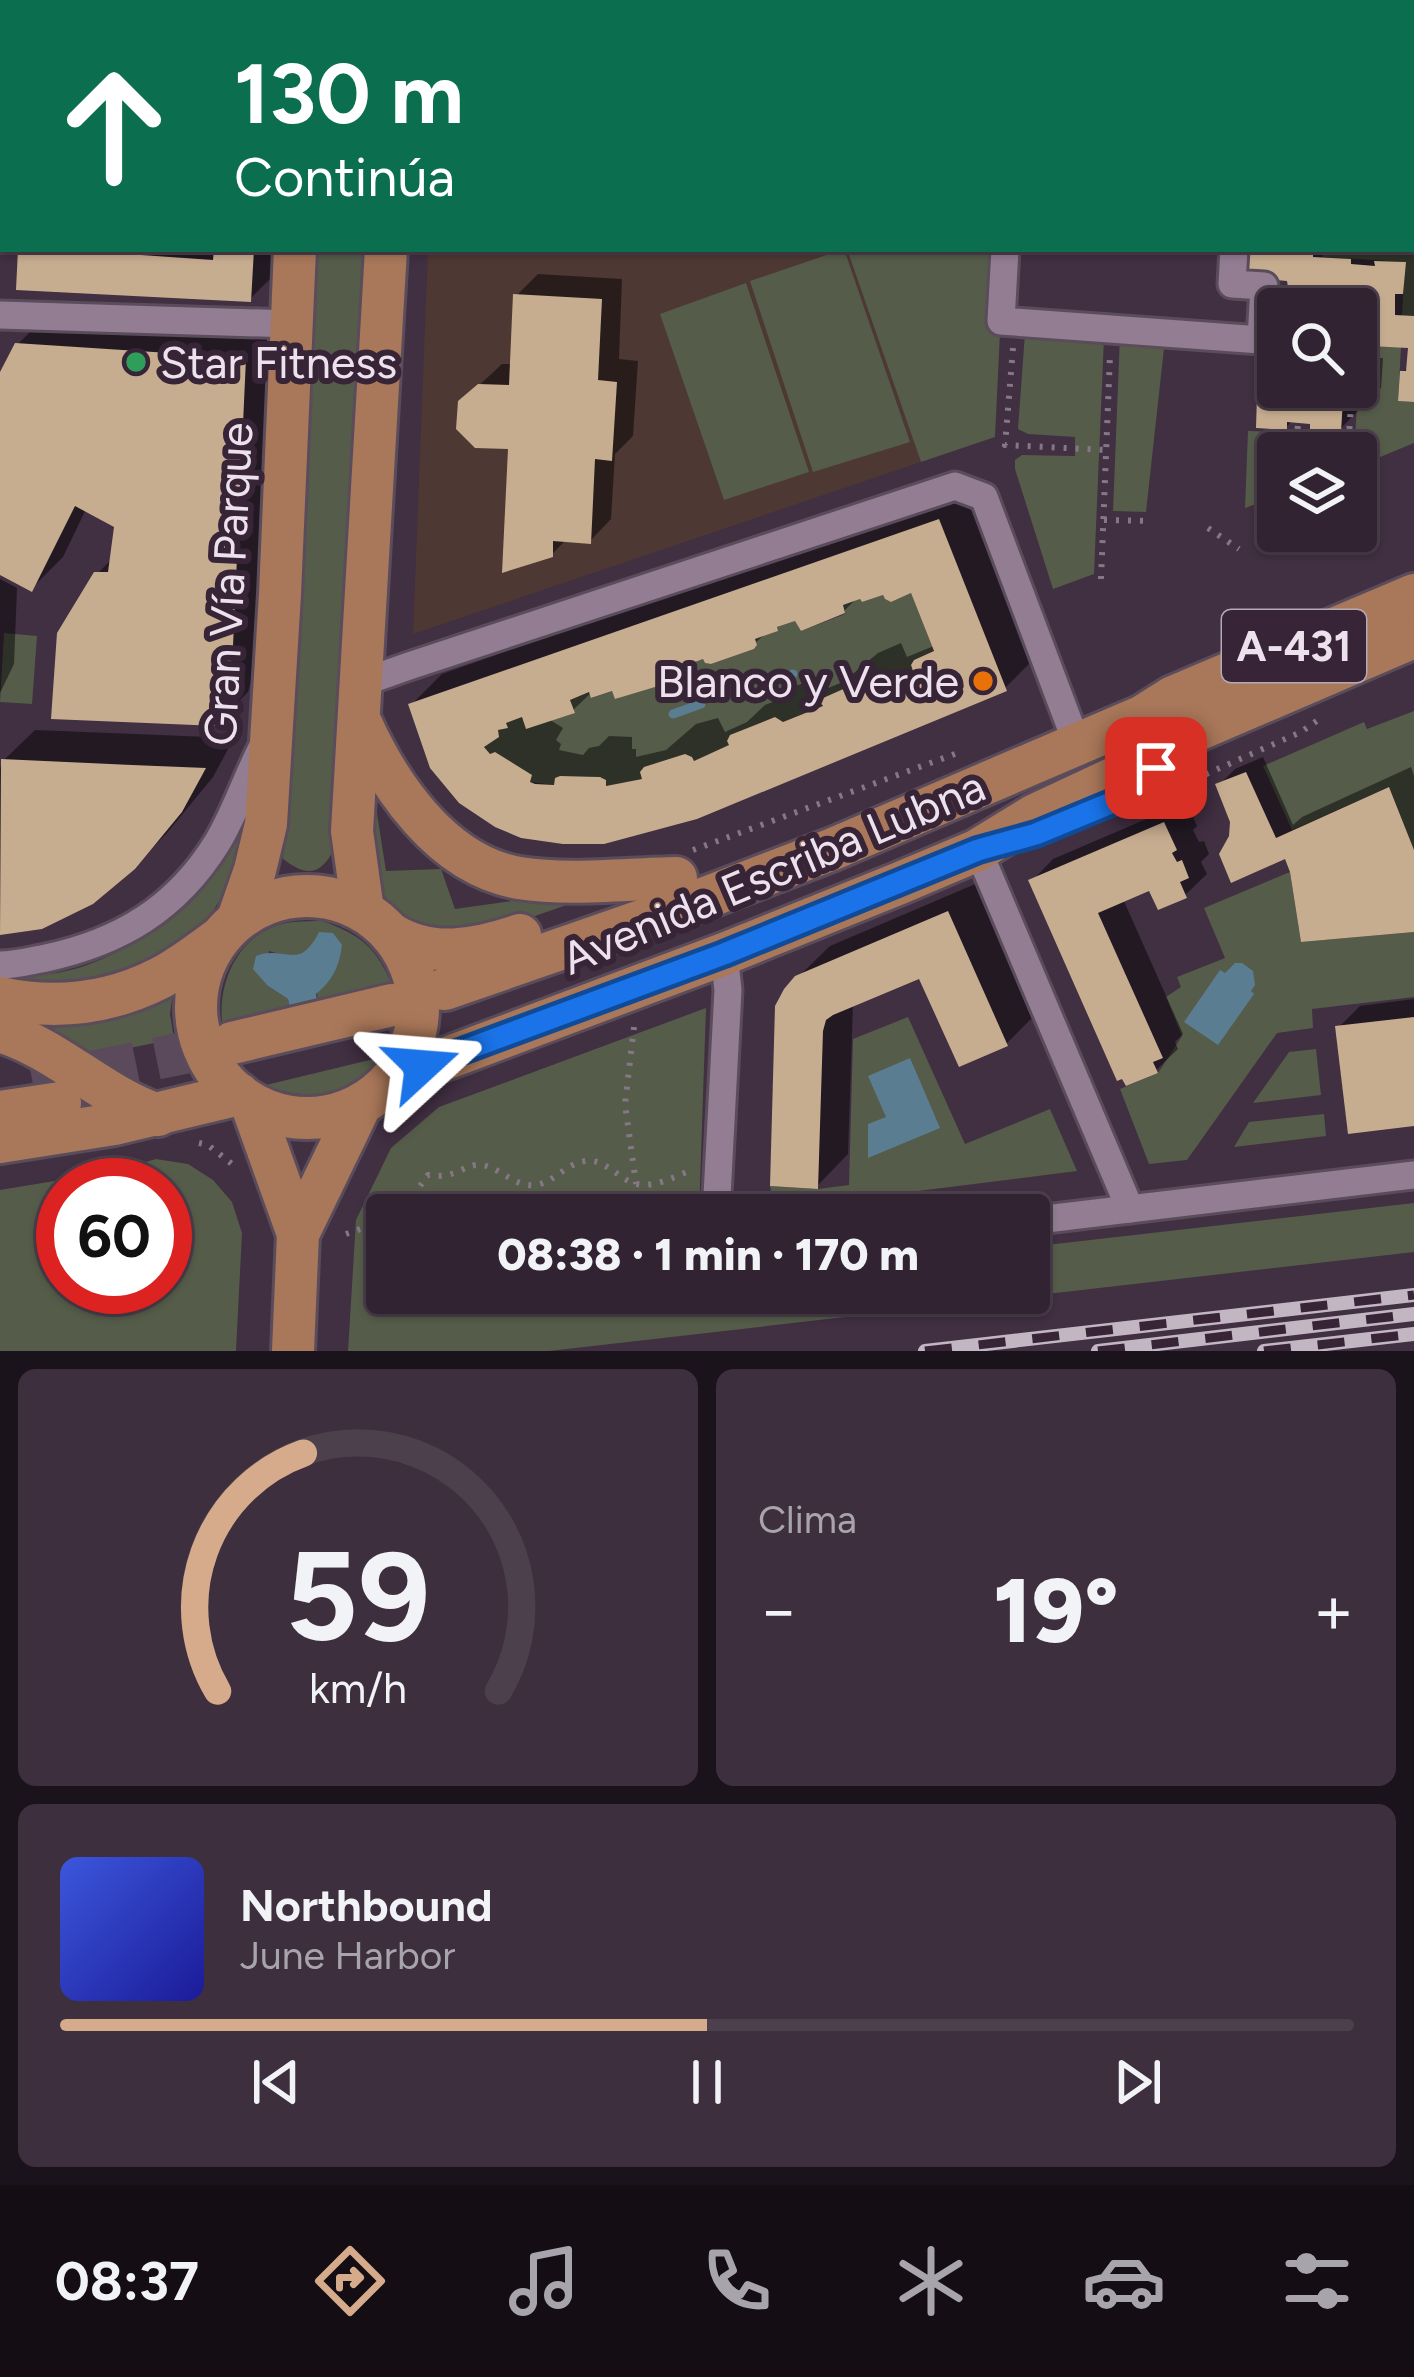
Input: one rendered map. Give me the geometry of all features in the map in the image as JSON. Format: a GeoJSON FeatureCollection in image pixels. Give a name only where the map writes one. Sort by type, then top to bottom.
{"type":"FeatureCollection","features":[{"type":"Feature","properties":{"kind":"main road","name":"Gran Vía Parque"},"geometry":{"type":"LineString","coordinates":[[228,930],[255,870],[266,824],[295,252]]}},
{"type":"Feature","properties":{"kind":"main road"},"geometry":{"type":"LineString","coordinates":[[376,922],[352,831],[386,252]]}},
{"type":"Feature","properties":{"kind":"main road","name":"Avenida Escriba Lubna"},"geometry":{"type":"LineString","coordinates":[[1169,748],[1167,736],[693,933],[445,1001],[833,849],[1414,596]]}},
{"type":"Feature","properties":{"kind":"main road","name":"Avenida Escriba Lubna"},"geometry":{"type":"LineString","coordinates":[[394,1076],[724,954],[978,850],[1035,815],[1169,748],[1414,637]]}},
{"type":"Feature","properties":{"kind":"main road","name":"Avenida Escriba Lubna"},"geometry":{"type":"LineString","coordinates":[[376,922],[407,944],[427,948],[473,949],[494,944],[680,866],[1154,697],[1174,697]]}},
{"type":"Feature","properties":{"kind":"main road"},"geometry":{"type":"LineString","coordinates":[[360,704],[374,751],[416,813],[454,848],[484,867],[518,878],[550,880],[680,866]]}},
{"type":"Feature","properties":{"kind":"main road"},"geometry":{"type":"LineString","coordinates":[[0,998],[31,1005],[74,1006],[103,999],[161,978],[228,930],[267,903],[299,896],[332,899],[376,922],[408,960],[418,1004],[417,1026],[394,1076],[361,1104],[333,1115],[304,1117],[276,1113],[243,1076],[217,1072],[198,1029],[196,998],[209,953],[228,930]]}},
{"type":"Feature","properties":{"kind":"main road"},"geometry":{"type":"LineString","coordinates":[[0,1142],[174,1128],[243,1076],[390,1018]]}},
{"type":"Feature","properties":{"kind":"main road"},"geometry":{"type":"LineString","coordinates":[[0,1030],[43,1049],[174,1128]]}},
{"type":"Feature","properties":{"kind":"main road"},"geometry":{"type":"LineString","coordinates":[[243,1076],[298,1234]]}},
{"type":"Feature","properties":{"kind":"main road"},"geometry":{"type":"LineString","coordinates":[[0,1112],[31,1092]]}},
{"type":"Feature","properties":{"kind":"main road"},"geometry":{"type":"LineString","coordinates":[[292,1351],[298,1234],[361,1104]]}},
{"type":"Feature","properties":{"kind":"street"},"geometry":{"type":"LineString","coordinates":[[1004,252],[1001,321],[1261,340],[1264,286],[1232,284],[1234,252]]}},
{"type":"Feature","properties":{"kind":"street"},"geometry":{"type":"LineString","coordinates":[[0,315],[291,324]]}},
{"type":"Feature","properties":{"kind":"street"},"geometry":{"type":"LineString","coordinates":[[360,704],[375,678],[955,486],[984,497],[1071,728]]}},
{"type":"Feature","properties":{"kind":"street"},"geometry":{"type":"LineString","coordinates":[[0,964],[74,952],[107,941],[151,916],[182,888],[218,842],[273,728]]}},
{"type":"Feature","properties":{"kind":"street"},"geometry":{"type":"LineString","coordinates":[[978,850],[1130,1209]]}},
{"type":"Feature","properties":{"kind":"street"},"geometry":{"type":"LineString","coordinates":[[717,1194],[728,990],[724,954]]}},
{"type":"Feature","properties":{"kind":"street"},"geometry":{"type":"LineString","coordinates":[[1050,1219],[1414,1175]]}},
{"type":"Feature","properties":{"kind":"lane"},"geometry":{"type":"LineString","coordinates":[[1076,818],[1135,793],[1150,780],[1169,748]]}},
{"type":"Feature","properties":{"kind":"lane"},"geometry":{"type":"LineString","coordinates":[[978,850],[1036,834]]}},
{"type":"Feature","properties":{"kind":"path"},"geometry":{"type":"LineString","coordinates":[[1016,323],[1005,445],[1106,450]]}},
{"type":"Feature","properties":{"kind":"path"},"geometry":{"type":"LineString","coordinates":[[1101,579],[1111,329]]}},
{"type":"Feature","properties":{"kind":"path"},"geometry":{"type":"LineString","coordinates":[[1297,432],[1298,423]]}},
{"type":"Feature","properties":{"kind":"path"},"geometry":{"type":"LineString","coordinates":[[1104,520],[1151,521]]}},
{"type":"Feature","properties":{"kind":"path"},"geometry":{"type":"LineString","coordinates":[[1208,528],[1239,549]]}},
{"type":"Feature","properties":{"kind":"path"},"geometry":{"type":"LineString","coordinates":[[680,866],[975,746]]}},
{"type":"Feature","properties":{"kind":"path"},"geometry":{"type":"LineString","coordinates":[[634,1024],[626,1104],[636,1184]]}},
{"type":"Feature","properties":{"kind":"path"},"geometry":{"type":"LineString","coordinates":[[174,1128],[208,1145],[245,1174]]}},
{"type":"Feature","properties":{"kind":"path"},"geometry":{"type":"LineString","coordinates":[[414,1194],[428,1175],[452,1176],[481,1165],[530,1186],[546,1183],[561,1170],[587,1160],[609,1166],[636,1184],[652,1184],[692,1170],[707,1173]]}},
{"type":"Feature","properties":{"kind":"path"},"geometry":{"type":"LineString","coordinates":[[346,1234],[366,1227]]}},
{"type":"Feature","properties":{"kind":"shaded area"},"geometry":{"type":"Polygon","coordinates":[[[428,252],[848,252],[921,462],[413,634],[428,252]]]}},
{"type":"Feature","properties":{"kind":"green space"},"geometry":{"type":"Polygon","coordinates":[[[317,252],[367,252],[332,853],[321,867],[310,871],[283,859],[299,638],[317,252]]]}},
{"type":"Feature","properties":{"kind":"green space"},"geometry":{"type":"Polygon","coordinates":[[[845,252],[910,442],[813,472],[750,281],[845,252]]]}},
{"type":"Feature","properties":{"kind":"green space"},"geometry":{"type":"Polygon","coordinates":[[[848,252],[1004,252],[995,437],[921,462],[848,252]]]}},
{"type":"Feature","properties":{"kind":"green space"},"geometry":{"type":"Polygon","coordinates":[[[1323,252],[1414,252],[1414,316],[1402,316],[1405,262],[1323,257],[1323,252]]]}},
{"type":"Feature","properties":{"kind":"green space"},"geometry":{"type":"Polygon","coordinates":[[[746,283],[809,472],[724,500],[660,314],[746,283]]]}},
{"type":"Feature","properties":{"kind":"green space"},"geometry":{"type":"Polygon","coordinates":[[[1025,333],[1104,338],[1094,574],[1053,589],[1015,460],[1022,455],[1075,456],[1075,437],[1018,429],[1025,333]]]}},
{"type":"Feature","properties":{"kind":"green space"},"geometry":{"type":"Polygon","coordinates":[[[1120,335],[1165,339],[1146,512],[1113,511],[1120,335]]]}},
{"type":"Feature","properties":{"kind":"green space"},"geometry":{"type":"Polygon","coordinates":[[[1377,346],[1401,347],[1398,401],[1414,402],[1414,443],[1377,458],[1377,432],[1355,432],[1357,408],[1377,408],[1377,346]]]}},
{"type":"Feature","properties":{"kind":"green space"},"geometry":{"type":"Polygon","coordinates":[[[1248,431],[1278,432],[1257,432],[1257,504],[1245,508],[1248,431]]]}},
{"type":"Feature","properties":{"kind":"green space"},"geometry":{"type":"Polygon","coordinates":[[[911,593],[934,651],[914,660],[913,671],[875,687],[866,680],[823,698],[823,706],[783,722],[775,717],[731,735],[729,745],[694,761],[685,754],[642,779],[606,786],[600,777],[560,776],[554,785],[530,782],[531,775],[484,747],[498,737],[498,730],[507,728],[506,723],[522,717],[526,728],[574,713],[570,700],[589,692],[592,698],[612,691],[616,699],[703,659],[711,664],[754,649],[755,639],[777,627],[795,621],[801,631],[845,614],[843,605],[860,599],[883,595],[891,602],[911,593]]]}},
{"type":"Feature","properties":{"kind":"green space"},"geometry":{"type":"Polygon","coordinates":[[[4,633],[37,636],[32,704],[0,702],[4,633]]]}},
{"type":"Feature","properties":{"kind":"green space"},"geometry":{"type":"Polygon","coordinates":[[[1414,711],[1414,850],[1389,787],[1292,830],[1263,766],[1364,722],[1367,729],[1414,711]]]}},
{"type":"Feature","properties":{"kind":"green space"},"geometry":{"type":"Polygon","coordinates":[[[255,801],[227,889],[204,925],[173,952],[98,985],[0,981],[0,974],[41,975],[84,966],[167,923],[217,870],[255,801]]]}},
{"type":"Feature","properties":{"kind":"green space"},"geometry":{"type":"Polygon","coordinates":[[[376,807],[386,871],[441,869],[455,909],[596,889],[598,894],[491,929],[453,934],[429,928],[410,920],[385,896],[372,845],[376,807]]]}},
{"type":"Feature","properties":{"kind":"green space"},"geometry":{"type":"Polygon","coordinates":[[[1290,872],[1301,942],[1414,932],[1414,997],[1312,1009],[1313,1028],[1277,1033],[1187,1160],[1149,1164],[1120,1089],[1158,1073],[1182,1036],[1166,997],[1181,987],[1177,977],[1225,958],[1204,908],[1290,872]]]}},
{"type":"Feature","properties":{"kind":"green space"},"geometry":{"type":"Polygon","coordinates":[[[322,921],[366,945],[393,987],[318,1005],[313,945],[292,956],[269,951],[268,986],[288,999],[291,1013],[223,1030],[223,994],[245,946],[274,926],[322,921]]]}},
{"type":"Feature","properties":{"kind":"green space"},"geometry":{"type":"Polygon","coordinates":[[[173,992],[174,1039],[90,1056],[34,1019],[122,1013],[173,992]]]}},
{"type":"Feature","properties":{"kind":"green space"},"geometry":{"type":"Polygon","coordinates":[[[706,1008],[700,1194],[369,1194],[391,1148],[439,1107],[706,1008]]]}},
{"type":"Feature","properties":{"kind":"green space"},"geometry":{"type":"Polygon","coordinates":[[[908,1017],[965,1144],[1050,1109],[1077,1171],[894,1194],[771,1194],[770,1186],[818,1189],[849,1185],[853,1039],[908,1017]]]}},
{"type":"Feature","properties":{"kind":"green space"},"geometry":{"type":"Polygon","coordinates":[[[1316,1049],[1321,1095],[1253,1103],[1289,1052],[1316,1049]]]}},
{"type":"Feature","properties":{"kind":"green space"},"geometry":{"type":"Polygon","coordinates":[[[382,1057],[357,1080],[329,1092],[298,1094],[266,1085],[382,1057]]]}},
{"type":"Feature","properties":{"kind":"green space"},"geometry":{"type":"Polygon","coordinates":[[[1324,1114],[1326,1136],[1234,1147],[1249,1122],[1324,1114]]]}},
{"type":"Feature","properties":{"kind":"green space"},"geometry":{"type":"Polygon","coordinates":[[[192,1167],[213,1180],[232,1202],[242,1233],[236,1351],[0,1351],[0,1190],[36,1184],[36,1314],[192,1314],[192,1167]]]}},
{"type":"Feature","properties":{"kind":"green space"},"geometry":{"type":"Polygon","coordinates":[[[366,1199],[366,1314],[872,1314],[549,1351],[348,1351],[356,1220],[366,1199]]]}},
{"type":"Feature","properties":{"kind":"green space"},"geometry":{"type":"Polygon","coordinates":[[[1414,1203],[1414,1252],[1050,1294],[1050,1245],[1414,1203]]]}},
{"type":"Feature","properties":{"kind":"water"},"geometry":{"type":"Polygon","coordinates":[[[319,932],[333,933],[342,945],[337,966],[316,994],[318,1005],[291,1013],[288,999],[253,969],[256,956],[298,954],[319,932]]]}},
{"type":"Feature","properties":{"kind":"water"},"geometry":{"type":"Polygon","coordinates":[[[1235,963],[1253,971],[1254,994],[1218,1045],[1184,1022],[1220,970],[1225,973],[1235,963]]]}},
{"type":"Feature","properties":{"kind":"water"},"geometry":{"type":"Polygon","coordinates":[[[910,1058],[940,1128],[868,1158],[868,1124],[886,1117],[868,1076],[910,1058]]]}},
{"type":"Feature","properties":{"kind":"building"},"geometry":{"type":"Polygon","coordinates":[[[18,252],[213,260],[214,252],[254,252],[251,302],[16,290],[18,252]]]}},
{"type":"Feature","properties":{"kind":"building"},"geometry":{"type":"Polygon","coordinates":[[[1242,252],[1313,252],[1313,257],[1375,266],[1374,261],[1406,262],[1403,294],[1395,294],[1395,315],[1414,316],[1414,402],[1398,401],[1408,348],[1377,346],[1377,288],[1288,287],[1287,281],[1232,284],[1242,252]]]}},
{"type":"Feature","properties":{"kind":"building"},"geometry":{"type":"Polygon","coordinates":[[[513,294],[602,299],[598,380],[617,382],[612,461],[595,459],[591,544],[553,541],[553,557],[502,573],[508,449],[475,448],[456,429],[458,401],[478,384],[509,385],[513,294]]]}},
{"type":"Feature","properties":{"kind":"building"},"geometry":{"type":"Polygon","coordinates":[[[15,343],[246,358],[233,646],[218,726],[51,719],[57,633],[94,572],[108,572],[114,527],[75,506],[32,592],[0,575],[0,372],[15,343]]]}},
{"type":"Feature","properties":{"kind":"building"},"geometry":{"type":"Polygon","coordinates":[[[1257,395],[1257,408],[1342,408],[1341,432],[1310,431],[1310,424],[1287,422],[1287,430],[1256,428],[1257,395]]]}},
{"type":"Feature","properties":{"kind":"building"},"geometry":{"type":"Polygon","coordinates":[[[939,519],[1007,691],[697,819],[604,844],[521,838],[459,803],[430,768],[408,704],[939,519]],[[911,593],[891,602],[883,595],[860,599],[843,605],[845,613],[801,631],[795,621],[777,627],[778,631],[755,639],[754,649],[668,672],[665,684],[615,699],[612,691],[591,698],[589,692],[570,700],[575,713],[526,729],[522,717],[506,723],[508,728],[498,730],[499,737],[484,747],[532,775],[530,782],[535,784],[554,785],[560,776],[600,777],[606,786],[642,779],[644,767],[685,754],[694,761],[729,745],[730,735],[775,717],[783,722],[823,706],[823,698],[866,679],[875,687],[913,671],[914,660],[934,651],[911,593]]]}},
{"type":"Feature","properties":{"kind":"building"},"geometry":{"type":"Polygon","coordinates":[[[1,759],[206,768],[182,812],[135,869],[93,904],[42,929],[0,935],[1,759]]]}},
{"type":"Feature","properties":{"kind":"building"},"geometry":{"type":"Polygon","coordinates":[[[1246,772],[1276,838],[1389,787],[1414,850],[1414,932],[1301,942],[1285,859],[1231,883],[1219,854],[1229,836],[1230,822],[1215,784],[1246,772]]]}},
{"type":"Feature","properties":{"kind":"building"},"geometry":{"type":"Polygon","coordinates":[[[1164,822],[1177,850],[1172,853],[1177,862],[1182,860],[1189,878],[1180,882],[1187,898],[1158,910],[1149,891],[1098,913],[1163,1058],[1153,1062],[1158,1073],[1126,1086],[1122,1079],[1117,1081],[1028,880],[1164,822]]]}},
{"type":"Feature","properties":{"kind":"building"},"geometry":{"type":"Polygon","coordinates":[[[948,911],[1008,1046],[959,1067],[919,979],[833,1015],[823,1031],[818,1189],[770,1186],[775,1006],[784,989],[795,976],[948,911]]]}},
{"type":"Feature","properties":{"kind":"building"},"geometry":{"type":"Polygon","coordinates":[[[1414,1017],[1414,1126],[1348,1134],[1335,1026],[1414,1017]]]}},
{"type":"Feature","properties":{"kind":"waterway"},"geometry":{"type":"LineString","coordinates":[[763,684],[793,674]]}},
{"type":"Feature","properties":{"kind":"waterway"},"geometry":{"type":"LineString","coordinates":[[673,714],[701,704]]}},
{"type":"Feature","properties":{"kind":"tunnel"},"geometry":{"type":"LineString","coordinates":[[389,1031],[446,1013]]}},
{"type":"Feature","properties":{"kind":"tunnel"},"geometry":{"type":"LineString","coordinates":[[33,1084],[232,1043]]}},
{"type":"Feature","properties":{"kind":"railway"},"geometry":{"type":"LineString","coordinates":[[925,1351],[1414,1295]]}},
{"type":"Feature","properties":{"kind":"railway"},"geometry":{"type":"LineString","coordinates":[[1098,1351],[1414,1314]]}},
{"type":"Feature","properties":{"kind":"railway"},"geometry":{"type":"LineString","coordinates":[[1264,1351],[1414,1334]]}},
{"type":"Feature","properties":{"kind":"place","name":"Star Fitness"},"geometry":{"type":"Point","coordinates":[136,362]}},
{"type":"Feature","properties":{"kind":"place","name":"Blanco y Verde"},"geometry":{"type":"Point","coordinates":[983,681]}},
{"type":"Feature","properties":{"kind":"route"},"geometry":{"type":"LineString","coordinates":[[422,1066],[724,954],[978,850],[1036,834],[1135,793],[1156,768]]}}]}
